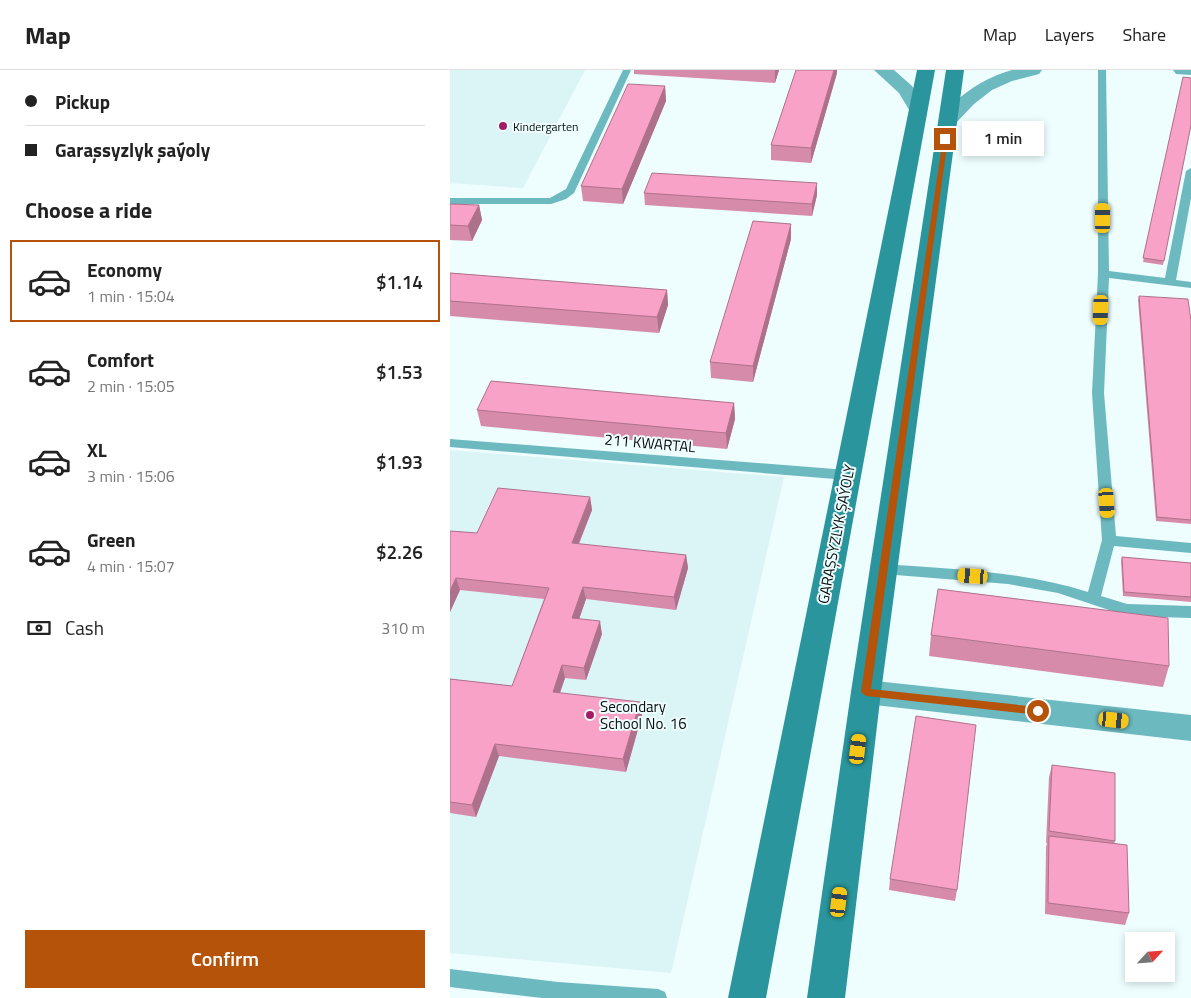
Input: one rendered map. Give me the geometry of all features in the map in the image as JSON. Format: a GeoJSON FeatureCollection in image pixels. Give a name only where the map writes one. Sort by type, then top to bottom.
{"type":"FeatureCollection","features":[{"type":"Feature","properties":{"kind":"main road","name":"GARAŞSYZLYK ŞAÝOLY"},"geometry":{"type":"LineString","coordinates":[[747,998],[926,70]]}},
{"type":"Feature","properties":{"kind":"main road"},"geometry":{"type":"LineString","coordinates":[[826,998],[883,569],[955,70]]}},
{"type":"Feature","properties":{"kind":"street"},"geometry":{"type":"LineString","coordinates":[[883,70],[906,90],[918,109]]}},
{"type":"Feature","properties":{"kind":"street"},"geometry":{"type":"LineString","coordinates":[[948,120],[966,98],[987,84],[1008,76],[1033,70]]}},
{"type":"Feature","properties":{"kind":"street"},"geometry":{"type":"LineString","coordinates":[[1182,70],[1191,70]]}},
{"type":"Feature","properties":{"kind":"street"},"geometry":{"type":"LineString","coordinates":[[866,692],[1191,728]]}},
{"type":"Feature","properties":{"kind":"lane"},"geometry":{"type":"LineString","coordinates":[[450,201],[551,201],[562,197],[570,191],[574,184],[626,70]]}},
{"type":"Feature","properties":{"kind":"lane"},"geometry":{"type":"LineString","coordinates":[[1093,599],[1110,540],[1098,393],[1104,274],[1102,70]]}},
{"type":"Feature","properties":{"kind":"lane"},"geometry":{"type":"LineString","coordinates":[[1170,282],[1191,171]]}},
{"type":"Feature","properties":{"kind":"lane"},"geometry":{"type":"LineString","coordinates":[[1104,274],[1191,284]]}},
{"type":"Feature","properties":{"kind":"lane","name":"211 KWARTAL"},"geometry":{"type":"LineString","coordinates":[[450,443],[847,475]]}},
{"type":"Feature","properties":{"kind":"lane"},"geometry":{"type":"LineString","coordinates":[[1110,540],[1191,548]]}},
{"type":"Feature","properties":{"kind":"lane"},"geometry":{"type":"LineString","coordinates":[[883,569],[1008,579],[1059,588],[1127,610],[1191,612]]}},
{"type":"Feature","properties":{"kind":"lane"},"geometry":{"type":"LineString","coordinates":[[450,978],[558,991],[658,998]]}},
{"type":"Feature","properties":{"kind":"shaded area","name":"Kindergarten"},"geometry":{"type":"Polygon","coordinates":[[[450,70],[585,70],[523,188],[450,183],[450,70]]]}},
{"type":"Feature","properties":{"kind":"shaded area","name":"Secondary School No. 16"},"geometry":{"type":"Polygon","coordinates":[[[450,450],[784,477],[671,973],[450,953],[450,450]]]}},
{"type":"Feature","properties":{"kind":"building"},"geometry":{"type":"Polygon","coordinates":[[[796,70],[834,70],[811,148],[771,145],[796,70]]]}},
{"type":"Feature","properties":{"kind":"building"},"geometry":{"type":"Polygon","coordinates":[[[1183,77],[1191,78],[1191,125],[1164,261],[1143,258],[1183,77]]]}},
{"type":"Feature","properties":{"kind":"building"},"geometry":{"type":"Polygon","coordinates":[[[628,84],[665,86],[622,189],[581,186],[628,84]]]}},
{"type":"Feature","properties":{"kind":"building"},"geometry":{"type":"Polygon","coordinates":[[[652,173],[817,183],[812,204],[644,193],[652,173]]]}},
{"type":"Feature","properties":{"kind":"building"},"geometry":{"type":"Polygon","coordinates":[[[450,204],[479,205],[468,226],[450,225],[450,204]]]}},
{"type":"Feature","properties":{"kind":"building"},"geometry":{"type":"Polygon","coordinates":[[[753,221],[791,224],[753,366],[710,362],[753,221]]]}},
{"type":"Feature","properties":{"kind":"building"},"geometry":{"type":"Polygon","coordinates":[[[450,273],[667,290],[657,317],[450,301],[450,273]]]}},
{"type":"Feature","properties":{"kind":"building"},"geometry":{"type":"Polygon","coordinates":[[[1139,296],[1188,299],[1191,321],[1191,520],[1157,517],[1139,296]]]}},
{"type":"Feature","properties":{"kind":"building"},"geometry":{"type":"Polygon","coordinates":[[[491,381],[734,403],[726,433],[477,410],[491,381]]]}},
{"type":"Feature","properties":{"kind":"building"},"geometry":{"type":"Polygon","coordinates":[[[498,488],[590,497],[572,543],[686,555],[674,597],[583,587],[572,618],[600,621],[584,668],[562,665],[553,692],[640,702],[623,759],[495,744],[472,805],[450,802],[450,679],[512,686],[549,588],[456,578],[450,591],[450,531],[477,533],[498,488]]]}},
{"type":"Feature","properties":{"kind":"building"},"geometry":{"type":"Polygon","coordinates":[[[1122,557],[1191,563],[1191,597],[1124,592],[1122,557]]]}},
{"type":"Feature","properties":{"kind":"building"},"geometry":{"type":"Polygon","coordinates":[[[938,589],[1168,618],[1169,666],[931,635],[938,589]]]}},
{"type":"Feature","properties":{"kind":"building"},"geometry":{"type":"Polygon","coordinates":[[[916,716],[976,725],[957,890],[890,879],[916,716]]]}},
{"type":"Feature","properties":{"kind":"building"},"geometry":{"type":"Polygon","coordinates":[[[1052,765],[1115,773],[1115,841],[1049,831],[1052,765]]]}},
{"type":"Feature","properties":{"kind":"building"},"geometry":{"type":"Polygon","coordinates":[[[1049,836],[1127,845],[1129,913],[1048,903],[1049,836]]]}},
{"type":"Feature","properties":{"kind":"place","name":"Kindergarten"},"geometry":{"type":"Point","coordinates":[503,126]}},
{"type":"Feature","properties":{"kind":"place","name":"Secondary School No. 16"},"geometry":{"type":"Point","coordinates":[590,715]}},
{"type":"Feature","properties":{"kind":"route"},"geometry":{"type":"LineString","coordinates":[[945,139],[866,692],[1038,711]]}}]}
